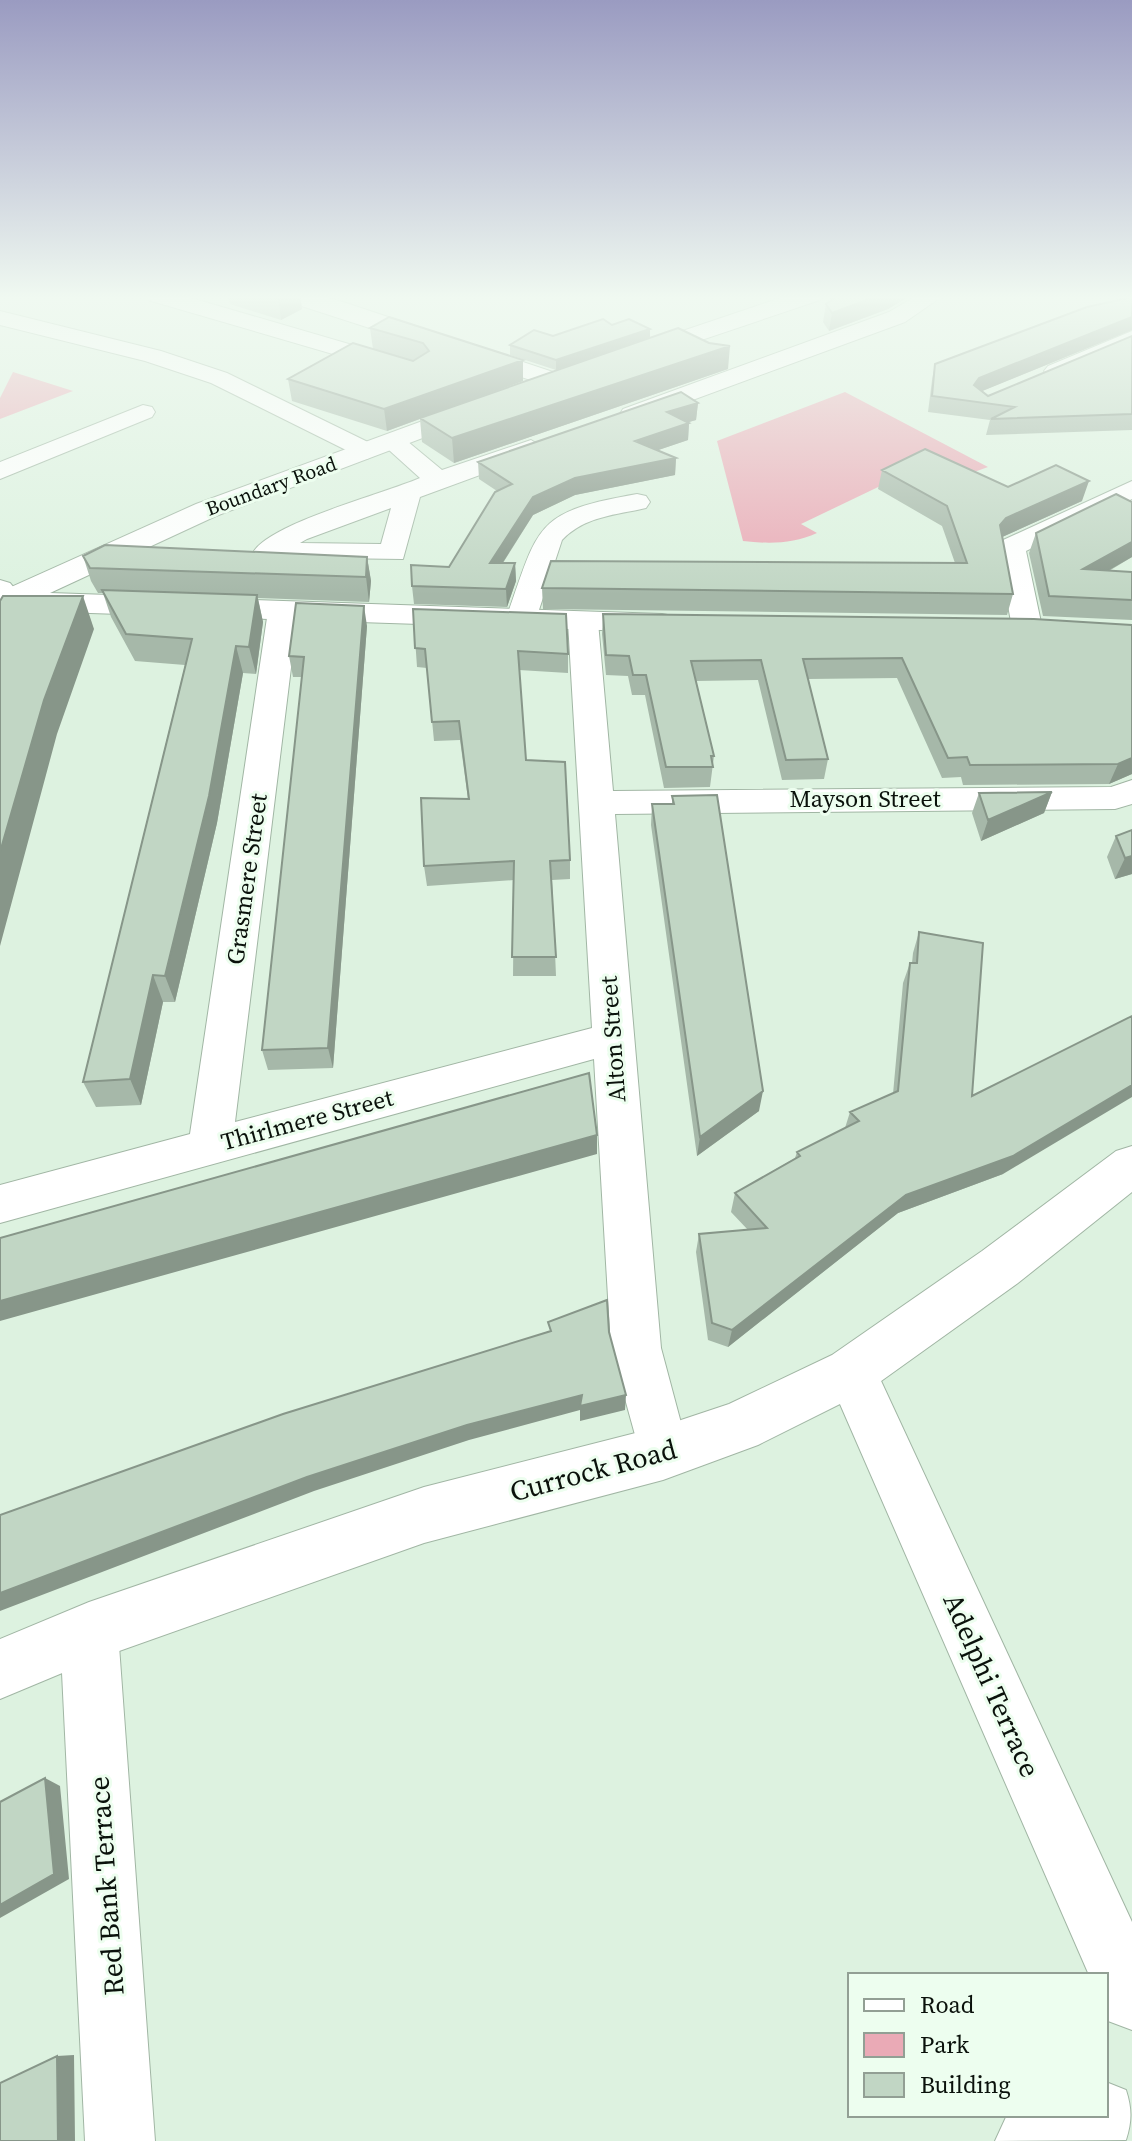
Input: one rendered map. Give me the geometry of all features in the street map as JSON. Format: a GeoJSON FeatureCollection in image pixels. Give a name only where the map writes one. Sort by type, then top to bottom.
{"type":"FeatureCollection","features":[{"type":"Feature","properties":{"kind":"street"},"geometry":{"type":"LineString","coordinates":[[253,395],[367,451]]}},
{"type":"Feature","properties":{"kind":"street"},"geometry":{"type":"LineString","coordinates":[[267,402],[280,395]]}},
{"type":"Feature","properties":{"kind":"street"},"geometry":{"type":"LineString","coordinates":[[616,419],[690,395]]}},
{"type":"Feature","properties":{"kind":"street","name":"Boundary Road"},"geometry":{"type":"LineString","coordinates":[[2,605],[206,510],[494,403]]}},
{"type":"Feature","properties":{"kind":"street"},"geometry":{"type":"LineString","coordinates":[[0,471],[143,412]]}},
{"type":"Feature","properties":{"kind":"street"},"geometry":{"type":"LineString","coordinates":[[408,493],[393,553],[268,551],[297,533],[557,439]]}},
{"type":"Feature","properties":{"kind":"street"},"geometry":{"type":"LineString","coordinates":[[392,441],[438,480]]}},
{"type":"Feature","properties":{"kind":"street"},"geometry":{"type":"LineString","coordinates":[[995,627],[1042,628],[1011,547],[1132,489]]}},
{"type":"Feature","properties":{"kind":"street"},"geometry":{"type":"LineString","coordinates":[[521,619],[549,538],[557,528],[573,517],[637,502]]}},
{"type":"Feature","properties":{"kind":"street"},"geometry":{"type":"LineString","coordinates":[[2,605],[694,623]]}},
{"type":"Feature","properties":{"kind":"street","name":"Grasmere Street"},"geometry":{"type":"LineString","coordinates":[[210,1146],[283,611]]}},
{"type":"Feature","properties":{"kind":"street","name":"Alton Street"},"geometry":{"type":"LineString","coordinates":[[583,622],[636,1348],[663,1453]]}},
{"type":"Feature","properties":{"kind":"street","name":"Mayson Street"},"geometry":{"type":"LineString","coordinates":[[596,803],[841,798],[1115,798],[1132,791]]}},
{"type":"Feature","properties":{"kind":"street","name":"Thirlmere Street"},"geometry":{"type":"LineString","coordinates":[[0,1204],[613,1038]]}},
{"type":"Feature","properties":{"kind":"street","name":"Currock Road"},"geometry":{"type":"LineString","coordinates":[[0,1669],[89,1632],[424,1515],[663,1453],[739,1427],[851,1372],[1000,1267],[1132,1165]]}},
{"type":"Feature","properties":{"kind":"street","name":"Adelphi Terrace"},"geometry":{"type":"LineString","coordinates":[[851,1372],[1132,1997]]}},
{"type":"Feature","properties":{"kind":"street","name":"Red Bank Terrace"},"geometry":{"type":"LineString","coordinates":[[89,1632],[120,2141]]}},
{"type":"Feature","properties":{"kind":"street"},"geometry":{"type":"LineString","coordinates":[[1108,2112],[1132,2104]]}},
{"type":"Feature","properties":{"kind":"street"},"geometry":{"type":"LineString","coordinates":[[1030,2141],[1095,2117]]}},
{"type":"Feature","properties":{"kind":"green space"},"geometry":{"type":"Polygon","coordinates":[[[2,395],[63,395],[0,419],[2,395]]]}},
{"type":"Feature","properties":{"kind":"green space"},"geometry":{"type":"Polygon","coordinates":[[[837,395],[851,395],[988,467],[952,480],[922,466],[801,524],[817,533],[799,539],[762,543],[743,541],[717,441],[837,395]]]}},
{"type":"Feature","properties":{"kind":"building"},"geometry":{"type":"Polygon","coordinates":[[[339,395],[424,395],[384,409],[339,395]]]}},
{"type":"Feature","properties":{"kind":"building"},"geometry":{"type":"Polygon","coordinates":[[[486,395],[582,395],[452,438],[420,418],[486,395]]]}},
{"type":"Feature","properties":{"kind":"building"},"geometry":{"type":"Polygon","coordinates":[[[673,395],[686,395],[698,403],[667,412],[689,423],[635,441],[676,458],[575,478],[533,497],[490,563],[515,563],[506,589],[412,586],[411,565],[449,567],[495,492],[512,484],[478,462],[673,395]]]}},
{"type":"Feature","properties":{"kind":"building"},"geometry":{"type":"Polygon","coordinates":[[[1132,395],[1132,414],[991,419],[1015,407],[932,396],[1132,395]]]}},
{"type":"Feature","properties":{"kind":"building"},"geometry":{"type":"Polygon","coordinates":[[[925,449],[1008,487],[1056,465],[1089,481],[1006,518],[1000,525],[1013,594],[542,588],[551,561],[967,563],[947,506],[882,470],[925,449]]]}},
{"type":"Feature","properties":{"kind":"building"},"geometry":{"type":"Polygon","coordinates":[[[1116,494],[1132,502],[1132,542],[1083,569],[1132,572],[1132,600],[1049,596],[1036,533],[1116,494]]]}},
{"type":"Feature","properties":{"kind":"building"},"geometry":{"type":"Polygon","coordinates":[[[105,545],[367,557],[366,577],[90,568],[83,556],[105,545]]]}},
{"type":"Feature","properties":{"kind":"building"},"geometry":{"type":"Polygon","coordinates":[[[102,590],[257,595],[249,647],[236,646],[209,796],[165,976],[153,975],[130,1079],[83,1082],[192,639],[126,634],[102,590]]]}},
{"type":"Feature","properties":{"kind":"building"},"geometry":{"type":"Polygon","coordinates":[[[3,596],[83,596],[44,700],[0,852],[0,601],[3,596]]]}},
{"type":"Feature","properties":{"kind":"building"},"geometry":{"type":"Polygon","coordinates":[[[296,603],[364,606],[328,1048],[262,1050],[304,657],[289,656],[296,603]]]}},
{"type":"Feature","properties":{"kind":"building"},"geometry":{"type":"Polygon","coordinates":[[[413,609],[566,614],[568,654],[518,651],[526,760],[565,762],[570,860],[550,861],[556,957],[512,957],[514,861],[424,866],[421,798],[469,799],[459,721],[432,722],[425,649],[415,648],[413,609]]]}},
{"type":"Feature","properties":{"kind":"building"},"geometry":{"type":"Polygon","coordinates":[[[603,614],[1034,619],[1132,625],[1132,758],[1118,764],[970,765],[967,757],[948,758],[902,658],[803,659],[828,759],[786,760],[761,660],[691,661],[714,756],[711,756],[713,767],[666,767],[646,675],[633,675],[629,656],[606,655],[603,614]]]}},
{"type":"Feature","properties":{"kind":"building"},"geometry":{"type":"Polygon","coordinates":[[[1052,792],[988,820],[979,793],[1052,792]]]}},
{"type":"Feature","properties":{"kind":"building"},"geometry":{"type":"Polygon","coordinates":[[[717,795],[763,1091],[700,1137],[652,804],[674,804],[672,796],[717,795]]]}},
{"type":"Feature","properties":{"kind":"building"},"geometry":{"type":"Polygon","coordinates":[[[1132,830],[1132,856],[1125,858],[1116,836],[1132,830]]]}},
{"type":"Feature","properties":{"kind":"building"},"geometry":{"type":"Polygon","coordinates":[[[919,932],[983,943],[972,1096],[1132,1016],[1132,1085],[1013,1156],[906,1195],[732,1330],[712,1323],[699,1234],[767,1228],[735,1193],[800,1156],[797,1152],[859,1121],[850,1112],[898,1091],[910,963],[917,963],[919,932]]]}},
{"type":"Feature","properties":{"kind":"building"},"geometry":{"type":"Polygon","coordinates":[[[589,1073],[597,1135],[0,1301],[0,1238],[589,1073]]]}},
{"type":"Feature","properties":{"kind":"building"},"geometry":{"type":"Polygon","coordinates":[[[607,1300],[609,1332],[626,1395],[580,1406],[582,1395],[467,1425],[307,1477],[0,1593],[0,1515],[283,1414],[551,1331],[548,1322],[607,1300]]]}},
{"type":"Feature","properties":{"kind":"building"},"geometry":{"type":"Polygon","coordinates":[[[45,1778],[54,1874],[0,1905],[0,1802],[45,1778]]]}},
{"type":"Feature","properties":{"kind":"building"},"geometry":{"type":"Polygon","coordinates":[[[57,2056],[58,2141],[0,2141],[0,2083],[57,2056]]]}}]}
